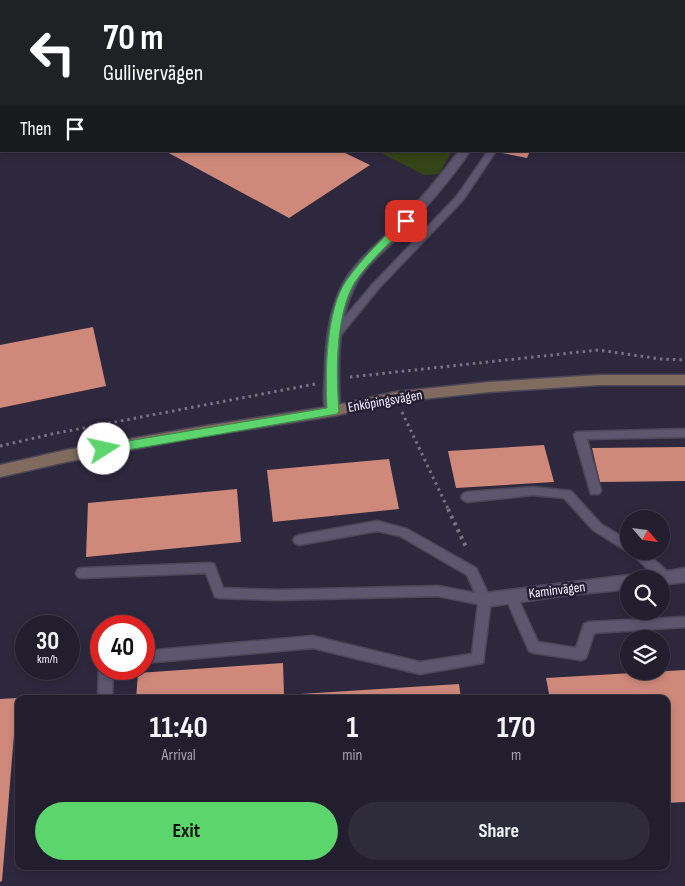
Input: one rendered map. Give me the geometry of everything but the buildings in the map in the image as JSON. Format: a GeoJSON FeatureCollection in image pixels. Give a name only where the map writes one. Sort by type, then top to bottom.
{"type":"FeatureCollection","features":[{"type":"Feature","properties":{"kind":"street"},"geometry":{"type":"LineString","coordinates":[[333,411],[331,381],[337,315],[350,283],[367,261],[433,194],[465,152]]}},
{"type":"Feature","properties":{"kind":"street","name":"Enköpingsvägen"},"geometry":{"type":"LineString","coordinates":[[0,471],[66,456],[199,432],[333,411],[395,397],[490,387],[600,380],[685,380]]}},
{"type":"Feature","properties":{"kind":"street"},"geometry":{"type":"LineString","coordinates":[[670,577],[685,575]]}},
{"type":"Feature","properties":{"kind":"street","name":"Kaminvägen"},"geometry":{"type":"LineString","coordinates":[[485,600],[620,583]]}},
{"type":"Feature","properties":{"kind":"lane"},"geometry":{"type":"LineString","coordinates":[[336,334],[376,286],[460,198],[491,152]]}},
{"type":"Feature","properties":{"kind":"lane"},"geometry":{"type":"LineString","coordinates":[[595,491],[580,435],[685,433]]}},
{"type":"Feature","properties":{"kind":"lane"},"geometry":{"type":"LineString","coordinates":[[467,497],[533,490],[567,494],[597,527],[620,541]]}},
{"type":"Feature","properties":{"kind":"lane"},"geometry":{"type":"LineString","coordinates":[[155,656],[313,642],[420,668],[478,659],[485,600],[472,572],[403,532],[377,526],[299,540]]}},
{"type":"Feature","properties":{"kind":"lane"},"geometry":{"type":"LineString","coordinates":[[645,560],[654,570]]}},
{"type":"Feature","properties":{"kind":"lane"},"geometry":{"type":"LineString","coordinates":[[82,573],[210,568],[220,593],[278,595],[438,591],[485,600]]}},
{"type":"Feature","properties":{"kind":"lane"},"geometry":{"type":"LineString","coordinates":[[511,596],[534,647],[581,654],[589,628],[685,622]]}},
{"type":"Feature","properties":{"kind":"lane"},"geometry":{"type":"LineString","coordinates":[[105,695],[106,680]]}},
{"type":"Feature","properties":{"kind":"path"},"geometry":{"type":"LineString","coordinates":[[0,446],[52,434],[355,376],[598,350],[661,359],[685,360]]}},
{"type":"Feature","properties":{"kind":"path"},"geometry":{"type":"LineString","coordinates":[[403,413],[472,558]]}},
{"type":"Feature","properties":{"kind":"green space"},"geometry":{"type":"Polygon","coordinates":[[[379,152],[451,152],[439,174],[424,175],[379,152]]]}},
{"type":"Feature","properties":{"kind":"route"},"geometry":{"type":"LineString","coordinates":[[104,449],[333,411],[331,381],[337,315],[350,283],[367,261],[406,221]]}}]}
